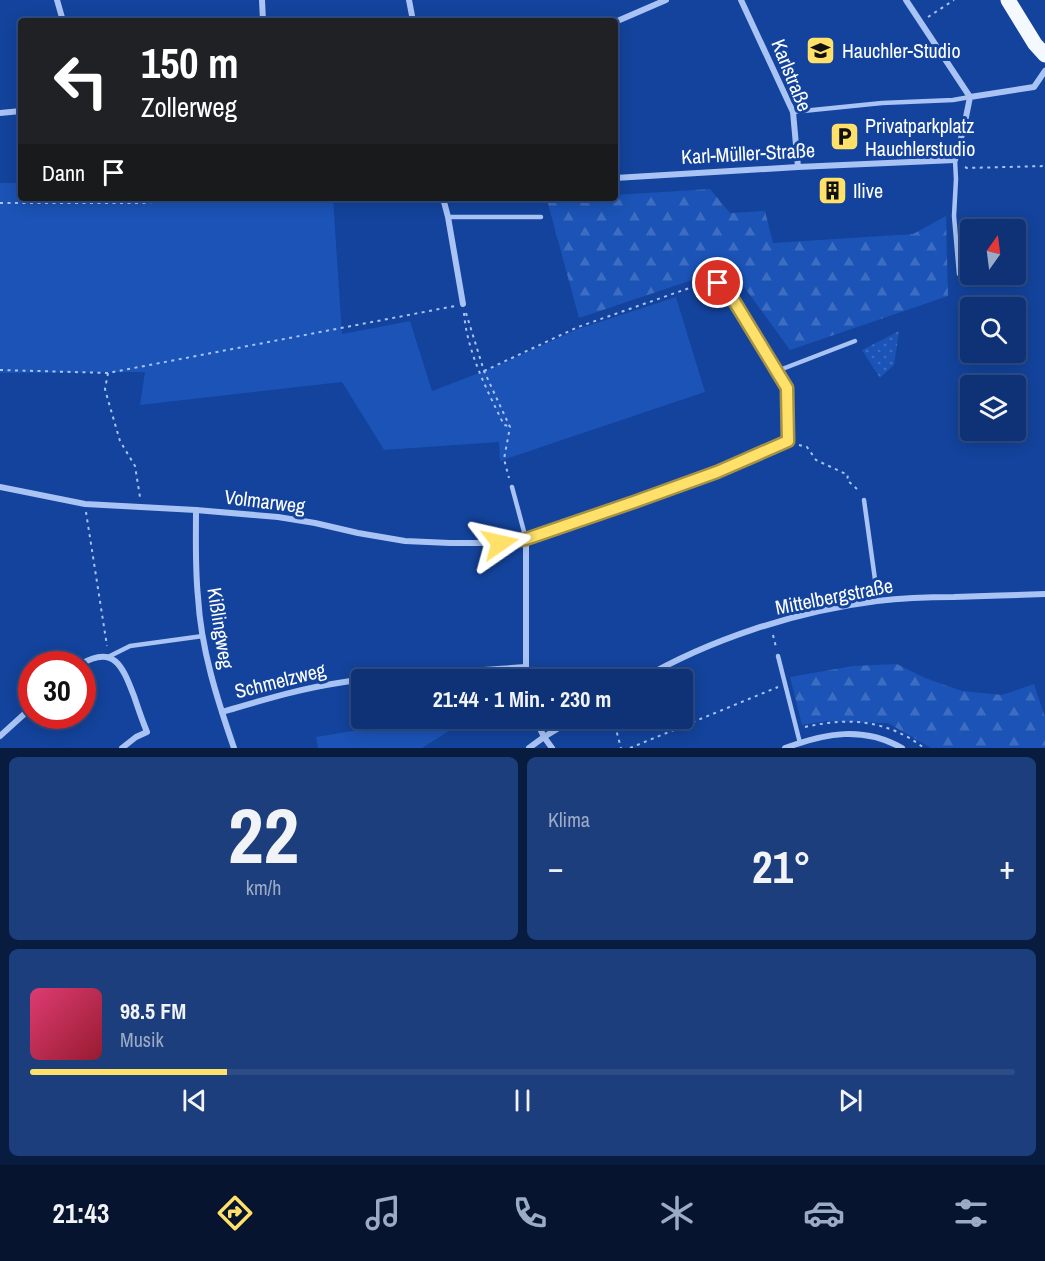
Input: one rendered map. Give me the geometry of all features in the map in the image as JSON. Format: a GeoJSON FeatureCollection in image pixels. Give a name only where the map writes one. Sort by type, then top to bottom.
{"type":"FeatureCollection","features":[{"type":"Feature","properties":{"kind":"main road"},"geometry":{"type":"LineString","coordinates":[[1008,0],[1035,44],[1045,55]]}},
{"type":"Feature","properties":{"kind":"main road"},"geometry":{"type":"LineString","coordinates":[[1022,21],[1045,37]]}},
{"type":"Feature","properties":{"kind":"street"},"geometry":{"type":"LineString","coordinates":[[57,0],[62,18]]}},
{"type":"Feature","properties":{"kind":"street"},"geometry":{"type":"LineString","coordinates":[[262,0],[263,18]]}},
{"type":"Feature","properties":{"kind":"street"},"geometry":{"type":"LineString","coordinates":[[409,0],[412,18]]}},
{"type":"Feature","properties":{"kind":"street"},"geometry":{"type":"LineString","coordinates":[[618,21],[666,0]]}},
{"type":"Feature","properties":{"kind":"street","name":"Karlstraße"},"geometry":{"type":"LineString","coordinates":[[741,0],[793,112],[798,166]]}},
{"type":"Feature","properties":{"kind":"street"},"geometry":{"type":"LineString","coordinates":[[906,0],[969,97],[955,160]]}},
{"type":"Feature","properties":{"kind":"street"},"geometry":{"type":"LineString","coordinates":[[969,97],[1034,87],[1045,71]]}},
{"type":"Feature","properties":{"kind":"street"},"geometry":{"type":"LineString","coordinates":[[0,113],[18,111]]}},
{"type":"Feature","properties":{"kind":"street","name":"Karl-Müller-Straße"},"geometry":{"type":"LineString","coordinates":[[618,178],[798,166],[955,160]]}},
{"type":"Feature","properties":{"kind":"street"},"geometry":{"type":"LineString","coordinates":[[444,201],[464,304]]}},
{"type":"Feature","properties":{"kind":"street","name":"Volmarweg"},"geometry":{"type":"LineString","coordinates":[[0,487],[85,504],[142,506],[278,517],[405,541],[490,543],[526,539],[634,502],[706,476],[789,440]]}},
{"type":"Feature","properties":{"kind":"street","name":"Kißlingweg"},"geometry":{"type":"LineString","coordinates":[[196,510],[198,597],[203,636],[211,674],[234,748]]}},
{"type":"Feature","properties":{"kind":"street"},"geometry":{"type":"LineString","coordinates":[[526,539],[526,667]]}},
{"type":"Feature","properties":{"kind":"street","name":"Mittelbergstraße"},"geometry":{"type":"LineString","coordinates":[[661,669],[699,649],[771,624],[823,610],[878,601],[1045,594]]}},
{"type":"Feature","properties":{"kind":"street"},"geometry":{"type":"LineString","coordinates":[[96,657],[108,657],[119,663],[147,732],[136,736],[122,748]]}},
{"type":"Feature","properties":{"kind":"street","name":"Schmelzweg"},"geometry":{"type":"LineString","coordinates":[[222,712],[336,683],[380,677],[526,667]]}},
{"type":"Feature","properties":{"kind":"street"},"geometry":{"type":"LineString","coordinates":[[0,736],[18,720]]}},
{"type":"Feature","properties":{"kind":"street"},"geometry":{"type":"LineString","coordinates":[[540,729],[552,748]]}},
{"type":"Feature","properties":{"kind":"street"},"geometry":{"type":"LineString","coordinates":[[529,748],[557,729]]}},
{"type":"Feature","properties":{"kind":"street"},"geometry":{"type":"LineString","coordinates":[[785,748],[830,735],[853,734],[875,736],[902,748]]}},
{"type":"Feature","properties":{"kind":"lane"},"geometry":{"type":"LineString","coordinates":[[793,112],[969,97]]}},
{"type":"Feature","properties":{"kind":"lane"},"geometry":{"type":"LineString","coordinates":[[955,160],[954,216],[959,274]]}},
{"type":"Feature","properties":{"kind":"lane"},"geometry":{"type":"LineString","coordinates":[[448,217],[541,217]]}},
{"type":"Feature","properties":{"kind":"lane"},"geometry":{"type":"LineString","coordinates":[[706,283],[718,283],[728,291],[787,388],[789,440]]}},
{"type":"Feature","properties":{"kind":"lane"},"geometry":{"type":"LineString","coordinates":[[777,371],[855,341]]}},
{"type":"Feature","properties":{"kind":"lane"},"geometry":{"type":"LineString","coordinates":[[512,487],[526,539]]}},
{"type":"Feature","properties":{"kind":"lane"},"geometry":{"type":"LineString","coordinates":[[864,503],[878,601]]}},
{"type":"Feature","properties":{"kind":"lane"},"geometry":{"type":"LineString","coordinates":[[108,657],[130,646],[203,636]]}},
{"type":"Feature","properties":{"kind":"lane"},"geometry":{"type":"LineString","coordinates":[[778,654],[800,743]]}},
{"type":"Feature","properties":{"kind":"path"},"geometry":{"type":"LineString","coordinates":[[921,22],[954,0]]}},
{"type":"Feature","properties":{"kind":"path"},"geometry":{"type":"LineString","coordinates":[[955,160],[967,168],[1045,166]]}},
{"type":"Feature","properties":{"kind":"path"},"geometry":{"type":"LineString","coordinates":[[0,203],[167,201]]}},
{"type":"Feature","properties":{"kind":"path"},"geometry":{"type":"LineString","coordinates":[[484,371],[579,327],[706,283]]}},
{"type":"Feature","properties":{"kind":"path"},"geometry":{"type":"LineString","coordinates":[[464,304],[484,371],[510,427],[504,459],[512,487]]}},
{"type":"Feature","properties":{"kind":"path"},"geometry":{"type":"LineString","coordinates":[[0,370],[108,373],[464,304]]}},
{"type":"Feature","properties":{"kind":"path"},"geometry":{"type":"LineString","coordinates":[[464,304],[472,352],[504,425],[510,427]]}},
{"type":"Feature","properties":{"kind":"path"},"geometry":{"type":"LineString","coordinates":[[108,373],[105,389],[120,441],[135,466],[142,506]]}},
{"type":"Feature","properties":{"kind":"path"},"geometry":{"type":"LineString","coordinates":[[789,440],[807,447],[816,460],[848,475],[847,480],[858,490],[856,495],[864,503]]}},
{"type":"Feature","properties":{"kind":"path"},"geometry":{"type":"LineString","coordinates":[[88,526],[108,657]]}},
{"type":"Feature","properties":{"kind":"path"},"geometry":{"type":"LineString","coordinates":[[771,624],[778,654]]}},
{"type":"Feature","properties":{"kind":"path"},"geometry":{"type":"LineString","coordinates":[[630,748],[785,684]]}},
{"type":"Feature","properties":{"kind":"path"},"geometry":{"type":"LineString","coordinates":[[616,729],[621,748]]}},
{"type":"Feature","properties":{"kind":"green space"},"geometry":{"type":"Polygon","coordinates":[[[0,183],[18,183],[18,201],[333,201],[342,334],[410,321],[432,391],[492,368],[578,329],[676,297],[705,392],[500,461],[499,442],[384,450],[342,382],[140,405],[145,372],[0,373],[0,183]]]}},
{"type":"Feature","properties":{"kind":"green space"},"geometry":{"type":"Polygon","coordinates":[[[710,189],[730,213],[765,211],[773,243],[913,234],[946,216],[948,296],[790,350],[734,273],[701,277],[579,318],[547,201],[618,201],[618,195],[710,189]]]}},
{"type":"Feature","properties":{"kind":"green space"},"geometry":{"type":"Polygon","coordinates":[[[899,331],[894,365],[880,378],[862,350],[899,331]]]}},
{"type":"Feature","properties":{"kind":"green space"},"geometry":{"type":"Polygon","coordinates":[[[897,664],[925,678],[962,691],[1002,695],[1034,684],[1045,717],[1045,748],[931,748],[888,723],[827,721],[802,725],[790,677],[853,666],[897,664]]]}},
{"type":"Feature","properties":{"kind":"green space"},"geometry":{"type":"Polygon","coordinates":[[[364,729],[452,729],[422,748],[318,748],[316,737],[364,729]]]}},
{"type":"Feature","properties":{"kind":"place","name":"Hauchler-Studio"},"geometry":{"type":"Point","coordinates":[821,50]}},
{"type":"Feature","properties":{"kind":"place","name":"Privatparkplatz Hauchlerstudio"},"geometry":{"type":"Point","coordinates":[844,137]}},
{"type":"Feature","properties":{"kind":"place","name":"Ilive"},"geometry":{"type":"Point","coordinates":[832,190]}},
{"type":"Feature","properties":{"kind":"route"},"geometry":{"type":"LineString","coordinates":[[500,543],[526,539],[634,502],[717,472],[788,441],[787,388],[728,291],[718,283]]}}]}
